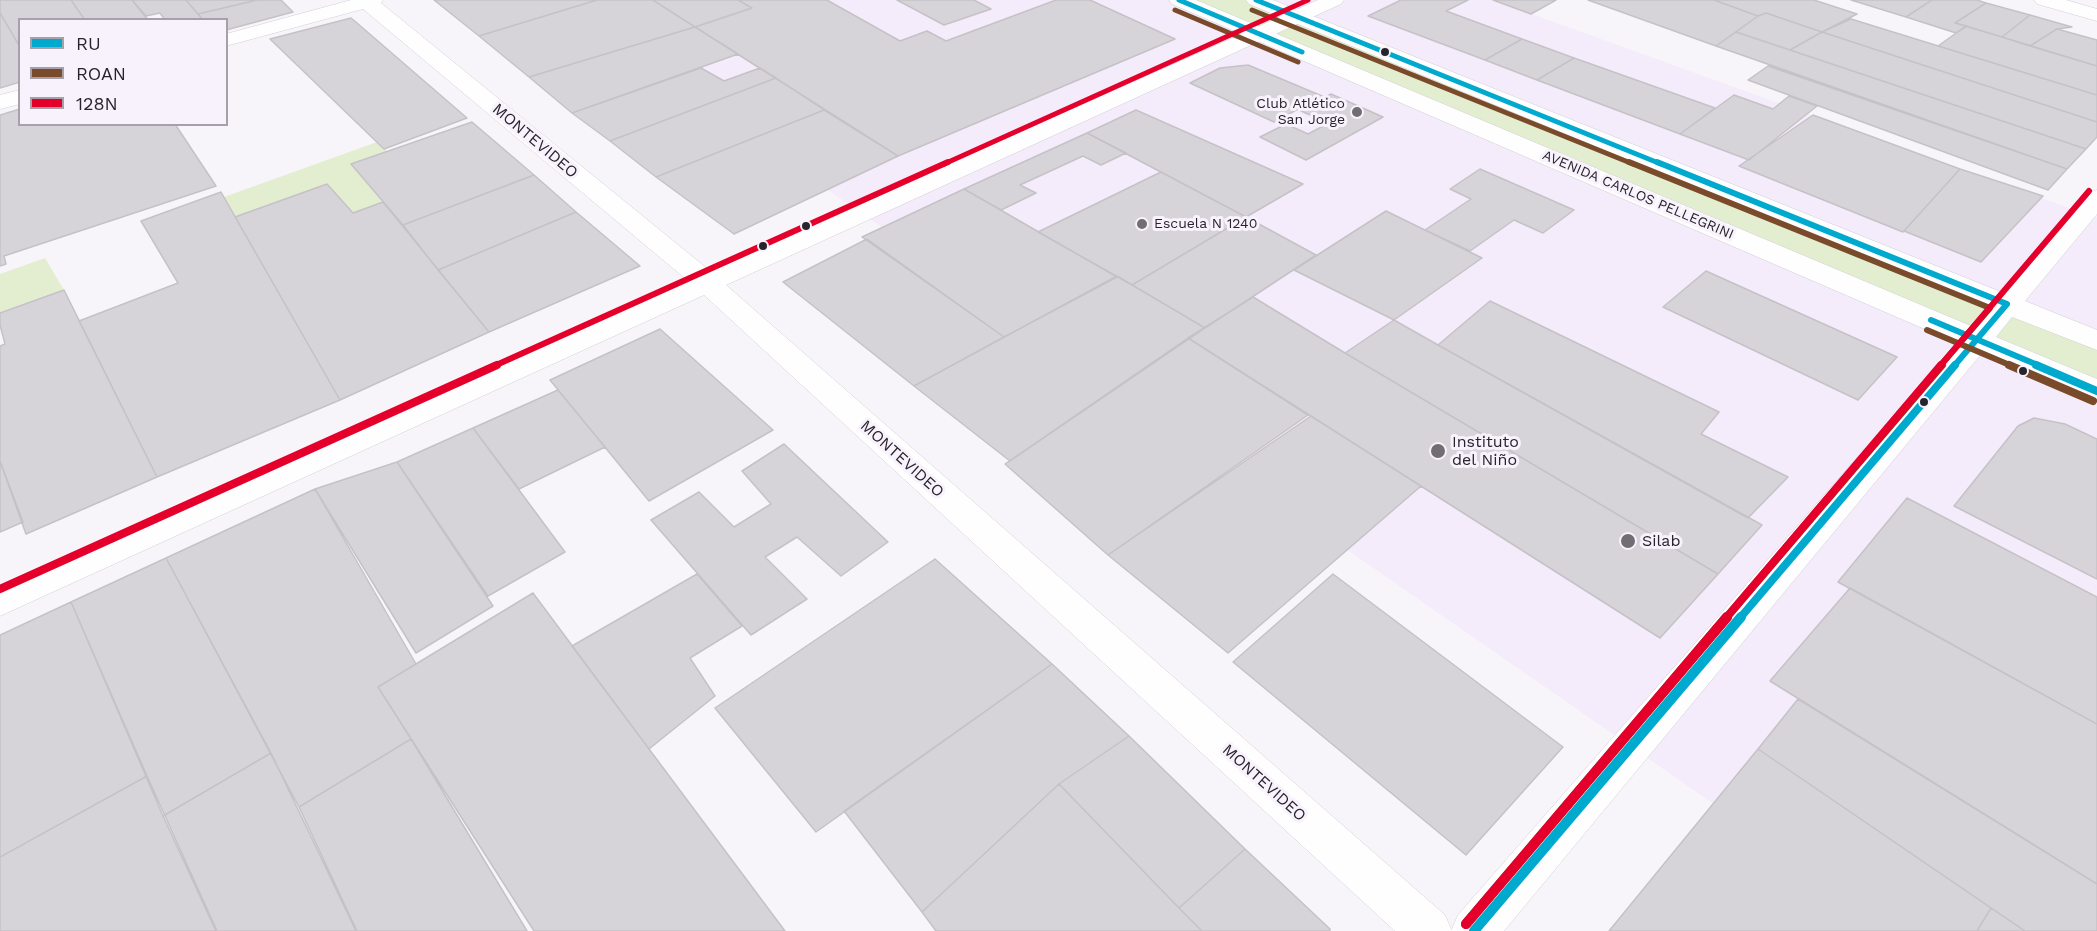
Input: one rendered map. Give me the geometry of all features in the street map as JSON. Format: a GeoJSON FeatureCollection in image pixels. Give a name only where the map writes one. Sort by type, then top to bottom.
{"type":"FeatureCollection","features":[{"type":"Feature","properties":{"kind":"street","name":"AVENIDA CARLOS PELLEGRINI"},"geometry":{"type":"LineString","coordinates":[[1179,0],[2097,391]]}},
{"type":"Feature","properties":{"kind":"street"},"geometry":{"type":"LineString","coordinates":[[1256,0],[2097,341]]}},
{"type":"Feature","properties":{"kind":"street"},"geometry":{"type":"LineString","coordinates":[[0,602],[1334,0]]}},
{"type":"Feature","properties":{"kind":"street"},"geometry":{"type":"LineString","coordinates":[[2044,0],[2097,15]]}},
{"type":"Feature","properties":{"kind":"street"},"geometry":{"type":"LineString","coordinates":[[228,39],[368,1]]}},
{"type":"Feature","properties":{"kind":"street","name":"MONTEVIDEO"},"geometry":{"type":"LineString","coordinates":[[368,1],[707,283],[1428,931]]}},
{"type":"Feature","properties":{"kind":"street"},"geometry":{"type":"LineString","coordinates":[[0,102],[18,98]]}},
{"type":"Feature","properties":{"kind":"street"},"geometry":{"type":"LineString","coordinates":[[1474,931],[2097,198]]}},
{"type":"Feature","properties":{"kind":"shaded area"},"geometry":{"type":"Polygon","coordinates":[[[554,0],[1493,0],[2097,218],[2097,931],[1897,931],[554,0]]]}},
{"type":"Feature","properties":{"kind":"green space"},"geometry":{"type":"Polygon","coordinates":[[[1179,0],[1256,0],[2097,341],[2097,391],[1179,0]]]}},
{"type":"Feature","properties":{"kind":"green space"},"geometry":{"type":"Polygon","coordinates":[[[377,142],[387,151],[352,164],[383,202],[353,213],[235,217],[224,197],[377,142]]]}},
{"type":"Feature","properties":{"kind":"green space"},"geometry":{"type":"Polygon","coordinates":[[[45,258],[64,290],[0,313],[0,274],[45,258]]]}},
{"type":"Feature","properties":{"kind":"building"},"geometry":{"type":"Polygon","coordinates":[[[0,0],[71,0],[84,18],[18,18],[18,44],[0,13],[0,0]]]}},
{"type":"Feature","properties":{"kind":"building"},"geometry":{"type":"Polygon","coordinates":[[[71,0],[132,0],[146,18],[84,18],[71,0]]]}},
{"type":"Feature","properties":{"kind":"building"},"geometry":{"type":"Polygon","coordinates":[[[132,0],[186,0],[201,18],[164,18],[160,13],[146,16],[132,0]]]}},
{"type":"Feature","properties":{"kind":"building"},"geometry":{"type":"Polygon","coordinates":[[[186,0],[257,0],[198,14],[186,0]]]}},
{"type":"Feature","properties":{"kind":"building"},"geometry":{"type":"Polygon","coordinates":[[[257,0],[281,0],[293,12],[228,29],[228,18],[201,18],[198,14],[257,0]]]}},
{"type":"Feature","properties":{"kind":"building"},"geometry":{"type":"Polygon","coordinates":[[[434,0],[597,0],[479,36],[434,0]]]}},
{"type":"Feature","properties":{"kind":"building"},"geometry":{"type":"Polygon","coordinates":[[[597,0],[653,0],[695,27],[529,77],[479,36],[597,0]]]}},
{"type":"Feature","properties":{"kind":"building"},"geometry":{"type":"Polygon","coordinates":[[[653,0],[738,0],[752,8],[695,27],[653,0]]]}},
{"type":"Feature","properties":{"kind":"building"},"geometry":{"type":"Polygon","coordinates":[[[738,0],[827,0],[900,41],[927,31],[946,41],[1056,0],[1090,0],[1175,39],[898,156],[695,27],[752,8],[738,0]]]}},
{"type":"Feature","properties":{"kind":"building"},"geometry":{"type":"Polygon","coordinates":[[[897,0],[974,0],[991,9],[944,25],[897,0]]]}},
{"type":"Feature","properties":{"kind":"building"},"geometry":{"type":"Polygon","coordinates":[[[1401,0],[1468,0],[1446,11],[1522,39],[1485,60],[1368,16],[1401,0]]]}},
{"type":"Feature","properties":{"kind":"building"},"geometry":{"type":"Polygon","coordinates":[[[1493,0],[1556,0],[1531,14],[1493,0]]]}},
{"type":"Feature","properties":{"kind":"building"},"geometry":{"type":"Polygon","coordinates":[[[1588,0],[1714,0],[1758,16],[1716,46],[1588,0]]]}},
{"type":"Feature","properties":{"kind":"building"},"geometry":{"type":"Polygon","coordinates":[[[1714,0],[1814,0],[1857,14],[1822,32],[1766,13],[1758,16],[1714,0]]]}},
{"type":"Feature","properties":{"kind":"building"},"geometry":{"type":"Polygon","coordinates":[[[1851,0],[1932,0],[1906,17],[1851,0]]]}},
{"type":"Feature","properties":{"kind":"building"},"geometry":{"type":"Polygon","coordinates":[[[1932,0],[1977,0],[1986,3],[1955,23],[1967,26],[1956,33],[1906,17],[1932,0]]]}},
{"type":"Feature","properties":{"kind":"building"},"geometry":{"type":"Polygon","coordinates":[[[1986,3],[2030,15],[2002,37],[1955,23],[1986,3]]]}},
{"type":"Feature","properties":{"kind":"building"},"geometry":{"type":"Polygon","coordinates":[[[0,13],[18,44],[18,83],[0,88],[0,13]]]}},
{"type":"Feature","properties":{"kind":"building"},"geometry":{"type":"Polygon","coordinates":[[[1766,13],[1822,32],[1790,50],[1736,32],[1766,13]]]}},
{"type":"Feature","properties":{"kind":"building"},"geometry":{"type":"Polygon","coordinates":[[[2030,15],[2072,27],[2057,29],[2030,46],[2002,37],[2030,15]]]}},
{"type":"Feature","properties":{"kind":"building"},"geometry":{"type":"Polygon","coordinates":[[[351,18],[467,118],[384,149],[270,39],[351,18]]]}},
{"type":"Feature","properties":{"kind":"building"},"geometry":{"type":"Polygon","coordinates":[[[1851,19],[2097,95],[2097,122],[1822,32],[1851,19]]]}},
{"type":"Feature","properties":{"kind":"building"},"geometry":{"type":"Polygon","coordinates":[[[1966,26],[2097,66],[2097,95],[1938,46],[1966,26]]]}},
{"type":"Feature","properties":{"kind":"building"},"geometry":{"type":"Polygon","coordinates":[[[695,27],[738,54],[572,113],[529,77],[695,27]]]}},
{"type":"Feature","properties":{"kind":"building"},"geometry":{"type":"Polygon","coordinates":[[[2057,29],[2097,40],[2097,66],[2030,46],[2057,29]]]}},
{"type":"Feature","properties":{"kind":"building"},"geometry":{"type":"Polygon","coordinates":[[[1736,32],[2086,149],[2067,169],[1716,46],[1736,32]]]}},
{"type":"Feature","properties":{"kind":"building"},"geometry":{"type":"Polygon","coordinates":[[[1822,32],[2097,122],[2097,137],[2086,149],[1790,50],[1822,32]]]}},
{"type":"Feature","properties":{"kind":"building"},"geometry":{"type":"Polygon","coordinates":[[[1522,39],[1574,58],[1537,80],[1485,60],[1522,39]]]}},
{"type":"Feature","properties":{"kind":"building"},"geometry":{"type":"Polygon","coordinates":[[[1574,58],[1715,108],[1680,134],[1537,80],[1574,58]]]}},
{"type":"Feature","properties":{"kind":"building"},"geometry":{"type":"Polygon","coordinates":[[[1248,65],[1322,96],[1274,122],[1190,83],[1220,68],[1248,65]]]}},
{"type":"Feature","properties":{"kind":"building"},"geometry":{"type":"Polygon","coordinates":[[[1768,66],[2067,169],[2048,190],[1748,80],[1768,66]]]}},
{"type":"Feature","properties":{"kind":"building"},"geometry":{"type":"Polygon","coordinates":[[[701,68],[724,81],[760,68],[776,78],[610,141],[572,113],[701,68]]]}},
{"type":"Feature","properties":{"kind":"building"},"geometry":{"type":"Polygon","coordinates":[[[776,78],[824,110],[656,177],[610,141],[776,78]]]}},
{"type":"Feature","properties":{"kind":"building"},"geometry":{"type":"Polygon","coordinates":[[[1331,94],[1383,117],[1306,160],[1260,137],[1286,124],[1308,134],[1329,123],[1301,111],[1331,94]]]}},
{"type":"Feature","properties":{"kind":"building"},"geometry":{"type":"Polygon","coordinates":[[[1734,95],[1773,109],[1789,96],[1817,106],[1749,160],[1680,134],[1734,95]]]}},
{"type":"Feature","properties":{"kind":"building"},"geometry":{"type":"Polygon","coordinates":[[[18,110],[18,126],[176,126],[216,186],[4,256],[6,264],[0,266],[0,115],[18,110]]]}},
{"type":"Feature","properties":{"kind":"building"},"geometry":{"type":"Polygon","coordinates":[[[824,110],[898,156],[734,234],[656,177],[824,110]]]}},
{"type":"Feature","properties":{"kind":"building"},"geometry":{"type":"Polygon","coordinates":[[[1136,110],[1303,184],[1246,217],[1087,133],[1136,110]]]}},
{"type":"Feature","properties":{"kind":"building"},"geometry":{"type":"Polygon","coordinates":[[[1813,115],[1960,169],[1903,232],[1739,166],[1813,115]]]}},
{"type":"Feature","properties":{"kind":"building"},"geometry":{"type":"Polygon","coordinates":[[[472,122],[534,175],[403,225],[351,164],[472,122]]]}},
{"type":"Feature","properties":{"kind":"building"},"geometry":{"type":"Polygon","coordinates":[[[1087,133],[1126,153],[1101,165],[1083,156],[1020,185],[1036,193],[1001,210],[964,189],[1087,133]]]}},
{"type":"Feature","properties":{"kind":"building"},"geometry":{"type":"Polygon","coordinates":[[[1480,169],[1574,210],[1543,233],[1514,220],[1470,251],[1425,230],[1471,199],[1450,189],[1480,169]]]}},
{"type":"Feature","properties":{"kind":"building"},"geometry":{"type":"Polygon","coordinates":[[[1960,169],[2043,196],[1981,262],[1904,231],[1960,169]]]}},
{"type":"Feature","properties":{"kind":"building"},"geometry":{"type":"Polygon","coordinates":[[[1161,172],[1246,217],[1132,285],[1038,232],[1161,172]]]}},
{"type":"Feature","properties":{"kind":"building"},"geometry":{"type":"Polygon","coordinates":[[[534,175],[576,212],[438,270],[403,225],[534,175]]]}},
{"type":"Feature","properties":{"kind":"building"},"geometry":{"type":"Polygon","coordinates":[[[327,184],[353,213],[383,202],[489,332],[340,400],[235,217],[327,184]]]}},
{"type":"Feature","properties":{"kind":"building"},"geometry":{"type":"Polygon","coordinates":[[[964,189],[1117,277],[1004,337],[862,237],[964,189]]]}},
{"type":"Feature","properties":{"kind":"building"},"geometry":{"type":"Polygon","coordinates":[[[221,192],[340,400],[157,477],[79,321],[178,283],[141,221],[221,192]]]}},
{"type":"Feature","properties":{"kind":"building"},"geometry":{"type":"Polygon","coordinates":[[[1386,211],[1482,258],[1394,320],[1294,270],[1386,211]]]}},
{"type":"Feature","properties":{"kind":"building"},"geometry":{"type":"Polygon","coordinates":[[[576,212],[640,266],[489,332],[438,270],[576,212]]]}},
{"type":"Feature","properties":{"kind":"building"},"geometry":{"type":"Polygon","coordinates":[[[1246,217],[1316,255],[1205,328],[1132,285],[1246,217]]]}},
{"type":"Feature","properties":{"kind":"building"},"geometry":{"type":"Polygon","coordinates":[[[867,239],[1004,337],[914,386],[783,282],[867,239]]]}},
{"type":"Feature","properties":{"kind":"building"},"geometry":{"type":"Polygon","coordinates":[[[1706,271],[1897,357],[1858,400],[1663,307],[1706,271]]]}},
{"type":"Feature","properties":{"kind":"building"},"geometry":{"type":"Polygon","coordinates":[[[1117,276],[1205,328],[1010,461],[914,386],[1117,276]]]}},
{"type":"Feature","properties":{"kind":"building"},"geometry":{"type":"Polygon","coordinates":[[[64,290],[157,477],[26,534],[0,461],[0,346],[5,344],[0,325],[0,313],[64,290]]]}},
{"type":"Feature","properties":{"kind":"building","name":"Instituto del Niño"},"geometry":{"type":"Polygon","coordinates":[[[1253,297],[1718,574],[1660,638],[1188,338],[1253,297]]]}},
{"type":"Feature","properties":{"kind":"building"},"geometry":{"type":"Polygon","coordinates":[[[1490,301],[1719,412],[1701,434],[1788,477],[1748,518],[1438,345],[1490,301]]]}},
{"type":"Feature","properties":{"kind":"building"},"geometry":{"type":"Polygon","coordinates":[[[1394,320],[1762,525],[1718,574],[1345,353],[1394,320]]]}},
{"type":"Feature","properties":{"kind":"building"},"geometry":{"type":"Polygon","coordinates":[[[660,329],[773,430],[649,501],[550,380],[660,329]]]}},
{"type":"Feature","properties":{"kind":"building"},"geometry":{"type":"Polygon","coordinates":[[[1188,338],[1308,415],[1108,555],[1005,464],[1188,338]]]}},
{"type":"Feature","properties":{"kind":"building"},"geometry":{"type":"Polygon","coordinates":[[[558,390],[605,447],[519,489],[473,428],[558,390]]]}},
{"type":"Feature","properties":{"kind":"building"},"geometry":{"type":"Polygon","coordinates":[[[1311,416],[1421,486],[1228,653],[1108,555],[1311,416]]]}},
{"type":"Feature","properties":{"kind":"building"},"geometry":{"type":"Polygon","coordinates":[[[2034,418],[2065,424],[2097,439],[2097,579],[1954,506],[2018,426],[2034,418]]]}},
{"type":"Feature","properties":{"kind":"building"},"geometry":{"type":"Polygon","coordinates":[[[473,428],[565,552],[488,596],[397,462],[473,428]]]}},
{"type":"Feature","properties":{"kind":"building"},"geometry":{"type":"Polygon","coordinates":[[[784,444],[888,542],[841,576],[797,537],[765,557],[807,599],[751,635],[651,520],[699,492],[734,527],[771,504],[742,471],[784,444]]]}},
{"type":"Feature","properties":{"kind":"building"},"geometry":{"type":"Polygon","coordinates":[[[0,461],[23,522],[0,532],[0,461]]]}},
{"type":"Feature","properties":{"kind":"building"},"geometry":{"type":"Polygon","coordinates":[[[397,462],[493,606],[416,653],[315,489],[397,462]]]}},
{"type":"Feature","properties":{"kind":"building"},"geometry":{"type":"Polygon","coordinates":[[[315,489],[416,664],[378,687],[411,739],[299,807],[166,558],[315,489]]]}},
{"type":"Feature","properties":{"kind":"building"},"geometry":{"type":"Polygon","coordinates":[[[1907,498],[2097,597],[2097,724],[1838,582],[1907,498]]]}},
{"type":"Feature","properties":{"kind":"building"},"geometry":{"type":"Polygon","coordinates":[[[166,558],[271,753],[163,816],[71,602],[166,558]]]}},
{"type":"Feature","properties":{"kind":"building"},"geometry":{"type":"Polygon","coordinates":[[[935,559],[1052,664],[816,832],[715,708],[935,559]]]}},
{"type":"Feature","properties":{"kind":"building"},"geometry":{"type":"Polygon","coordinates":[[[697,574],[742,626],[690,658],[715,696],[649,749],[572,646],[697,574]]]}},
{"type":"Feature","properties":{"kind":"building"},"geometry":{"type":"Polygon","coordinates":[[[1333,574],[1563,747],[1466,855],[1233,662],[1333,574]]]}},
{"type":"Feature","properties":{"kind":"building"},"geometry":{"type":"Polygon","coordinates":[[[1850,588],[2097,724],[2097,884],[1770,681],[1850,588]]]}},
{"type":"Feature","properties":{"kind":"building"},"geometry":{"type":"Polygon","coordinates":[[[533,593],[785,931],[534,931],[378,687],[533,593]]]}},
{"type":"Feature","properties":{"kind":"building"},"geometry":{"type":"Polygon","coordinates":[[[71,602],[147,776],[0,857],[0,635],[71,602]]]}},
{"type":"Feature","properties":{"kind":"building"},"geometry":{"type":"Polygon","coordinates":[[[1052,664],[1129,736],[1059,784],[922,912],[844,811],[1052,664]]]}},
{"type":"Feature","properties":{"kind":"building"},"geometry":{"type":"Polygon","coordinates":[[[1798,699],[2097,884],[2097,931],[2025,931],[1758,749],[1798,699]]]}},
{"type":"Feature","properties":{"kind":"building"},"geometry":{"type":"Polygon","coordinates":[[[1129,736],[1245,849],[1179,908],[1059,784],[1129,736]]]}},
{"type":"Feature","properties":{"kind":"building"},"geometry":{"type":"Polygon","coordinates":[[[411,739],[527,931],[357,931],[299,807],[411,739]]]}},
{"type":"Feature","properties":{"kind":"building"},"geometry":{"type":"Polygon","coordinates":[[[1758,749],[1991,908],[1977,931],[1609,931],[1758,749]]]}},
{"type":"Feature","properties":{"kind":"building"},"geometry":{"type":"Polygon","coordinates":[[[271,753],[356,931],[216,931],[163,816],[271,753]]]}},
{"type":"Feature","properties":{"kind":"building"},"geometry":{"type":"Polygon","coordinates":[[[147,776],[217,931],[0,931],[0,857],[147,776]]]}},
{"type":"Feature","properties":{"kind":"building"},"geometry":{"type":"Polygon","coordinates":[[[1059,784],[1202,931],[936,931],[922,912],[1059,784]]]}},
{"type":"Feature","properties":{"kind":"building"},"geometry":{"type":"Polygon","coordinates":[[[1245,849],[1330,931],[1202,931],[1179,908],[1245,849]]]}},
{"type":"Feature","properties":{"kind":"building"},"geometry":{"type":"Polygon","coordinates":[[[1991,908],[2025,931],[1977,931],[1991,908]]]}},
{"type":"Feature","properties":{"kind":"transit line","name":"RU"},"geometry":{"type":"LineString","coordinates":[[1179,0],[1302,52]]}},
{"type":"Feature","properties":{"kind":"transit line","name":"RU"},"geometry":{"type":"LineString","coordinates":[[1256,0],[2007,304],[1474,931]]}},
{"type":"Feature","properties":{"kind":"transit line","name":"128N"},"geometry":{"type":"LineString","coordinates":[[0,589],[1308,0]]}},
{"type":"Feature","properties":{"kind":"transit line","name":"ROAN"},"geometry":{"type":"LineString","coordinates":[[1175,10],[1298,62]]}},
{"type":"Feature","properties":{"kind":"transit line","name":"ROAN"},"geometry":{"type":"LineString","coordinates":[[1252,10],[1990,308],[1466,924]]}},
{"type":"Feature","properties":{"kind":"transit line","name":"128N"},"geometry":{"type":"LineString","coordinates":[[1466,924],[2089,191]]}},
{"type":"Feature","properties":{"kind":"transit line","name":"RU"},"geometry":{"type":"LineString","coordinates":[[1931,320],[2097,391]]}},
{"type":"Feature","properties":{"kind":"transit line","name":"ROAN"},"geometry":{"type":"LineString","coordinates":[[1927,330],[2093,401]]}},
{"type":"Feature","properties":{"kind":"place","name":"Club Atlético San Jorge"},"geometry":{"type":"Point","coordinates":[1357,112]}},
{"type":"Feature","properties":{"kind":"place","name":"Escuela N 1240"},"geometry":{"type":"Point","coordinates":[1142,224]}},
{"type":"Feature","properties":{"kind":"place","name":"Instituto del Niño"},"geometry":{"type":"Point","coordinates":[1438,451]}},
{"type":"Feature","properties":{"kind":"place","name":"Silab"},"geometry":{"type":"Point","coordinates":[1628,541]}}]}
